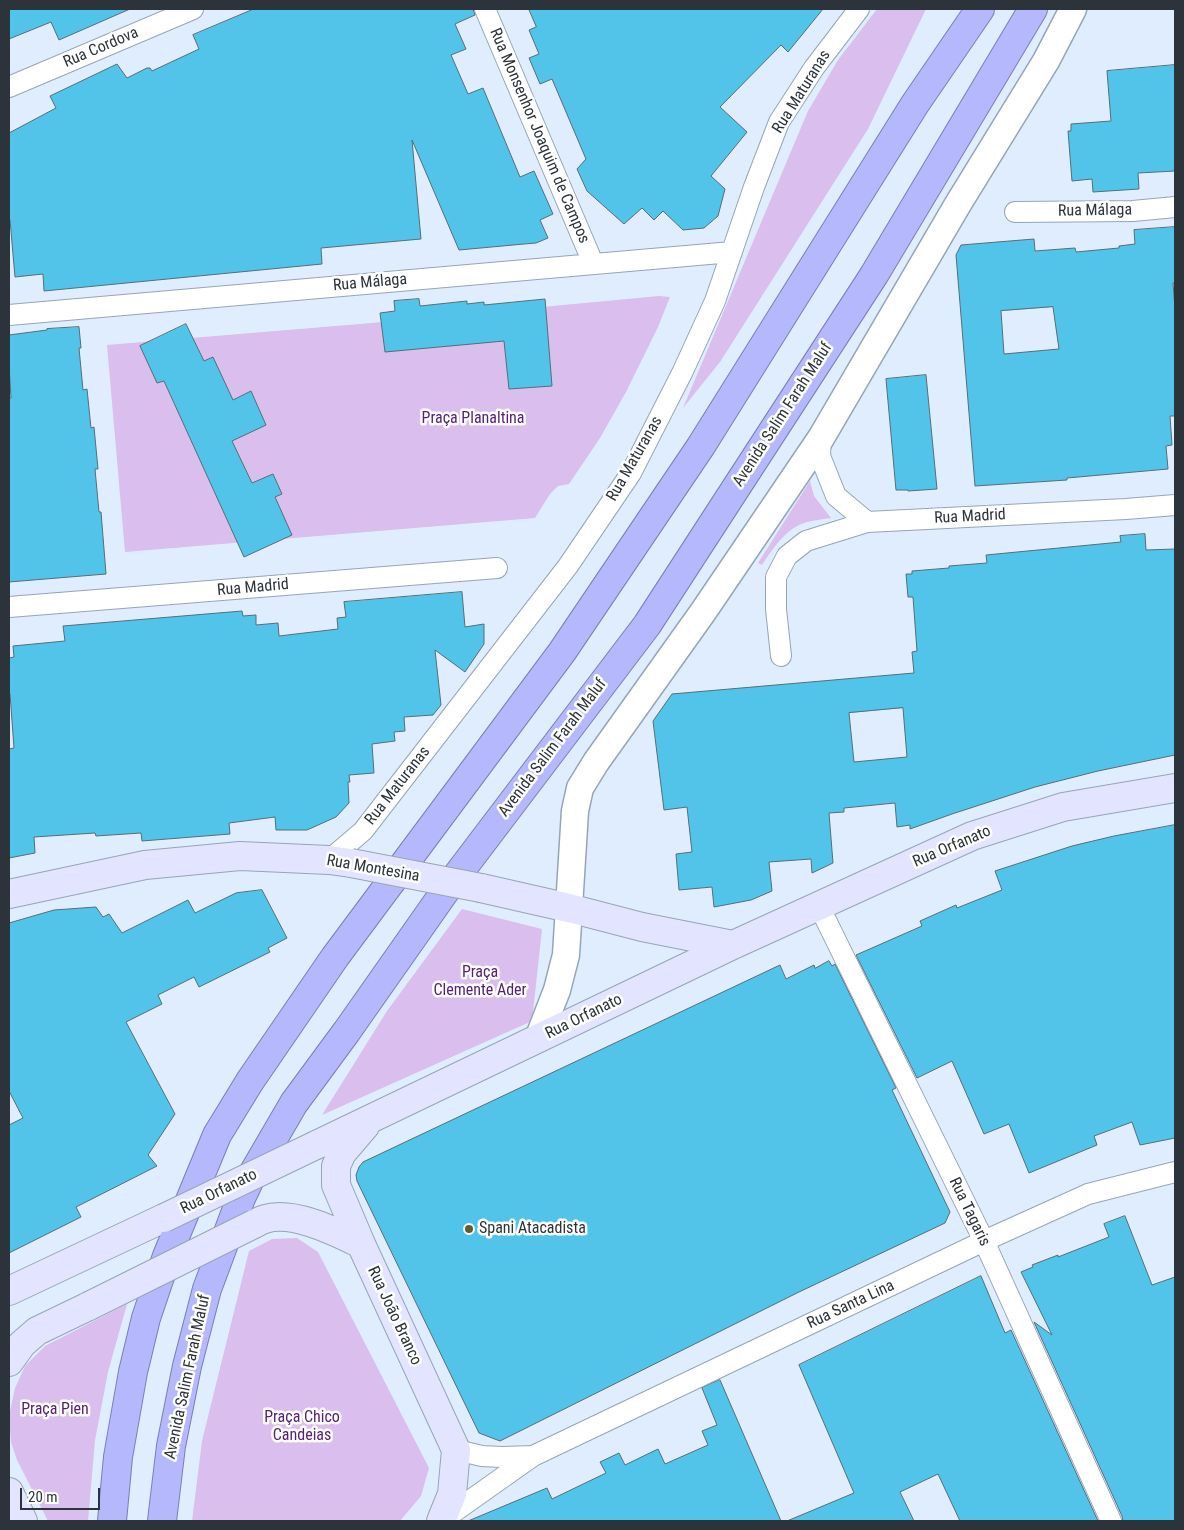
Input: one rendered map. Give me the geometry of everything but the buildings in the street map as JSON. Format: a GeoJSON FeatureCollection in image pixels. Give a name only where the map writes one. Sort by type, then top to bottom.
{"type":"FeatureCollection","features":[{"type":"Feature","properties":{"kind":"highway"},"geometry":{"type":"LineString","coordinates":[[950,53],[959,9]]}},
{"type":"Feature","properties":{"kind":"highway"},"geometry":{"type":"LineString","coordinates":[[112,1521],[118,1457],[132,1372],[146,1318],[167,1256],[217,1135],[250,1081],[335,957],[568,644],[701,446],[915,104],[980,9]]}},
{"type":"Feature","properties":{"kind":"highway","name":"Avenida Salim Farah Maluf"},"geometry":{"type":"LineString","coordinates":[[162,1521],[171,1446],[187,1366],[208,1289],[241,1198],[261,1159],[294,1103],[446,890],[647,625],[874,275],[1033,9]]}},
{"type":"Feature","properties":{"kind":"main road","name":"Rua Orfanato"},"geometry":{"type":"LineString","coordinates":[[9,1291],[734,946],[972,836],[1063,807],[1175,788]]}},
{"type":"Feature","properties":{"kind":"main road","name":"Rua Montesina"},"geometry":{"type":"LineString","coordinates":[[9,894],[144,865],[240,856],[340,861],[481,888],[642,927],[734,946]]}},
{"type":"Feature","properties":{"kind":"main road","name":"Rua João Branco"},"geometry":{"type":"LineString","coordinates":[[370,1119],[342,1153],[336,1166],[336,1184],[361,1244],[456,1450],[452,1494],[441,1521]]}},
{"type":"Feature","properties":{"kind":"main road"},"geometry":{"type":"LineString","coordinates":[[9,1362],[22,1344],[38,1331],[265,1219],[274,1217],[314,1222],[361,1244]]}},
{"type":"Feature","properties":{"kind":"main road"},"geometry":{"type":"LineString","coordinates":[[9,1492],[23,1521]]}},
{"type":"Feature","properties":{"kind":"street","name":"Rua Cordova"},"geometry":{"type":"LineString","coordinates":[[9,87],[193,9]]}},
{"type":"Feature","properties":{"kind":"street","name":"Rua Monsenhor Joaquim de Campos"},"geometry":{"type":"LineString","coordinates":[[485,9],[593,263]]}},
{"type":"Feature","properties":{"kind":"street","name":"Rua Maturanas"},"geometry":{"type":"LineString","coordinates":[[340,861],[568,566],[631,473],[683,371],[715,302],[754,186],[779,122],[814,68],[859,9]]}},
{"type":"Feature","properties":{"kind":"street"},"geometry":{"type":"LineString","coordinates":[[538,1039],[557,990],[566,955],[575,811],[580,788],[596,762],[704,612],[821,438],[953,212],[1046,61],[1074,9]]}},
{"type":"Feature","properties":{"kind":"street","name":"Rua Málaga"},"geometry":{"type":"LineString","coordinates":[[1015,212],[1133,211],[1175,207]]}},
{"type":"Feature","properties":{"kind":"street","name":"Rua Málaga"},"geometry":{"type":"LineString","coordinates":[[9,315],[732,252]]}},
{"type":"Feature","properties":{"kind":"street"},"geometry":{"type":"LineString","coordinates":[[821,438],[820,456],[836,496],[867,522]]}},
{"type":"Feature","properties":{"kind":"street","name":"Rua Madrid"},"geometry":{"type":"LineString","coordinates":[[867,522],[1126,510],[1175,505]]}},
{"type":"Feature","properties":{"kind":"street"},"geometry":{"type":"LineString","coordinates":[[781,656],[776,609],[776,577],[786,556],[806,541],[867,522]]}},
{"type":"Feature","properties":{"kind":"street","name":"Rua Madrid"},"geometry":{"type":"LineString","coordinates":[[9,607],[497,568]]}},
{"type":"Feature","properties":{"kind":"street","name":"Rua Tagaris"},"geometry":{"type":"LineString","coordinates":[[819,906],[984,1241],[1111,1521]]}},
{"type":"Feature","properties":{"kind":"street","name":"Rua Santa Lina"},"geometry":{"type":"LineString","coordinates":[[441,1521],[533,1456],[984,1241],[1088,1194],[1175,1172]]}},
{"type":"Feature","properties":{"kind":"street","name":"Rua Santa Lina"},"geometry":{"type":"LineString","coordinates":[[456,1450],[482,1456],[533,1456]]}},
{"type":"Feature","properties":{"kind":"green space"},"geometry":{"type":"Polygon","coordinates":[[[877,9],[926,9],[868,129],[720,362],[683,408],[808,111],[838,60],[877,9]]]}},
{"type":"Feature","properties":{"kind":"green space","name":"Praça Planaltina"},"geometry":{"type":"Polygon","coordinates":[[[659,296],[670,297],[658,327],[626,392],[600,438],[569,484],[558,486],[550,494],[535,518],[125,552],[107,345],[372,323],[659,296]]]}},
{"type":"Feature","properties":{"kind":"green space"},"geometry":{"type":"Polygon","coordinates":[[[810,481],[814,496],[831,518],[807,522],[793,529],[776,545],[762,565],[758,563],[810,481]]]}},
{"type":"Feature","properties":{"kind":"green space","name":"Praça Clemente Ader"},"geometry":{"type":"Polygon","coordinates":[[[462,909],[542,929],[532,1021],[322,1115],[387,1011],[462,909]]]}},
{"type":"Feature","properties":{"kind":"green space","name":"Praça Chico Candeias"},"geometry":{"type":"Polygon","coordinates":[[[297,1238],[318,1252],[429,1468],[421,1496],[400,1521],[192,1521],[202,1441],[249,1251],[272,1239],[297,1238]]]}},
{"type":"Feature","properties":{"kind":"green space","name":"Praça Pien"},"geometry":{"type":"Polygon","coordinates":[[[127,1304],[108,1372],[95,1440],[88,1521],[48,1521],[17,1460],[11,1442],[9,1416],[15,1388],[25,1366],[45,1346],[127,1304]]]}},
{"type":"Feature","properties":{"kind":"place","name":"Spani Atacadista"},"geometry":{"type":"Point","coordinates":[469,1229]}}]}
